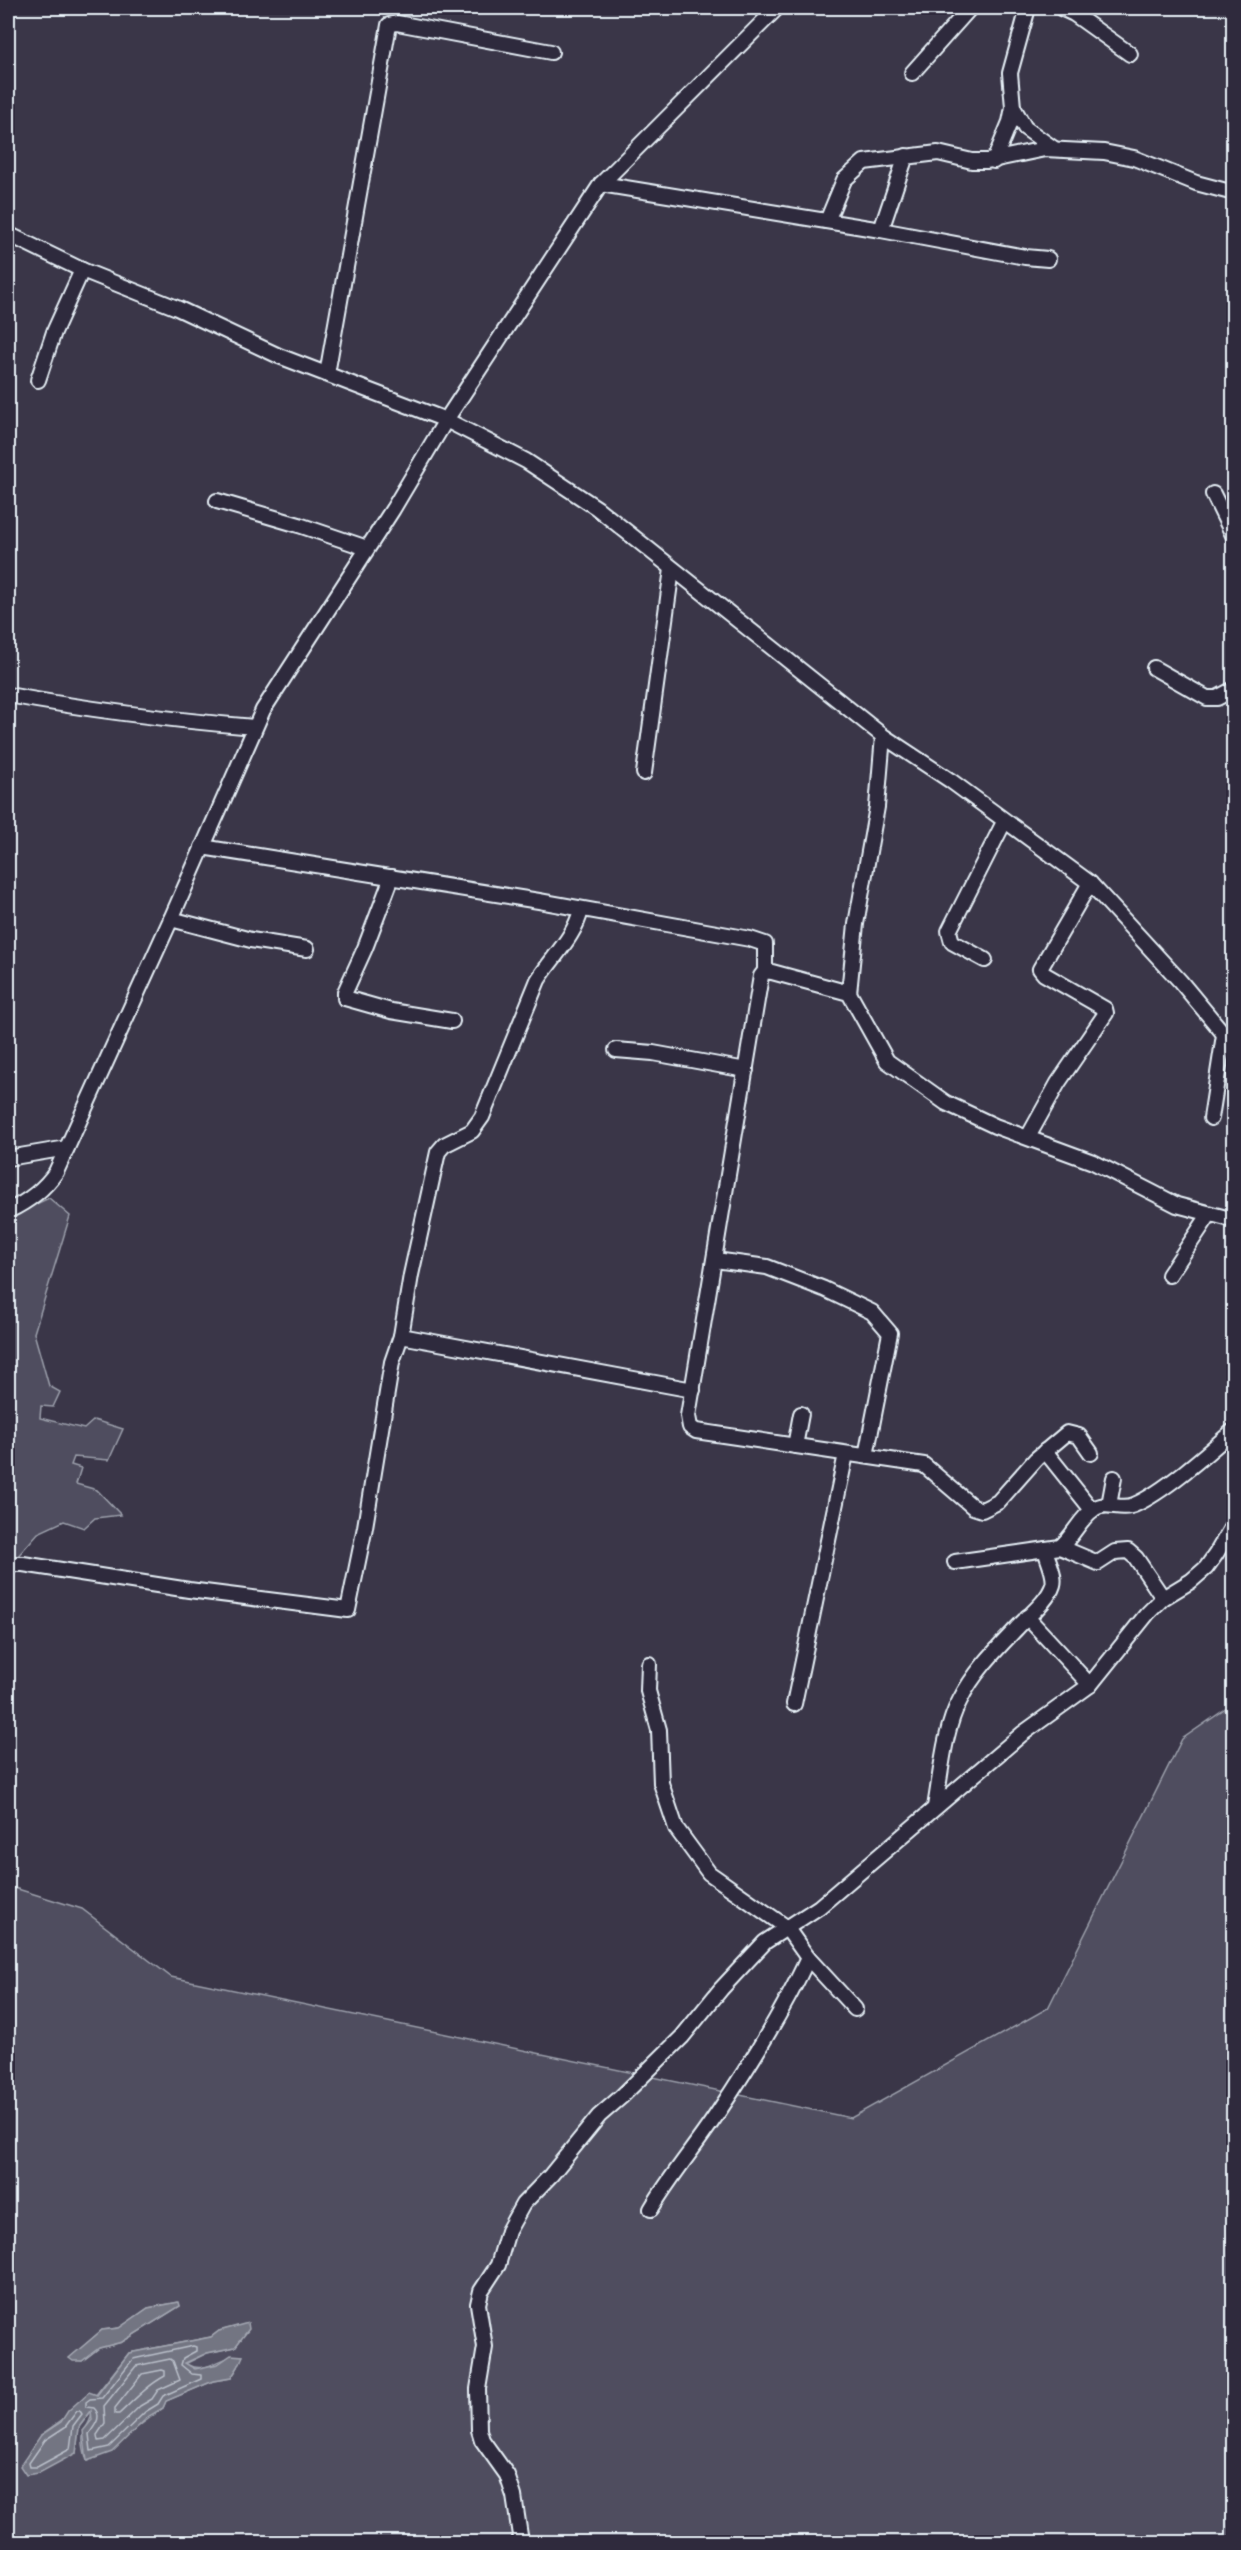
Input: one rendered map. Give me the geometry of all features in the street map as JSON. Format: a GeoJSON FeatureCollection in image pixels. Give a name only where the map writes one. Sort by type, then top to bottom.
{"type":"FeatureCollection","features":[{"type":"Feature","properties":{"kind":"street"},"geometry":{"type":"LineString","coordinates":[[8,1211],[38,1193],[48,1184],[67,1148],[171,919],[254,727],[446,420],[601,184],[777,8]]}},
{"type":"Feature","properties":{"kind":"street"},"geometry":{"type":"LineString","coordinates":[[912,73],[970,8]]}},
{"type":"Feature","properties":{"kind":"street"},"geometry":{"type":"LineString","coordinates":[[994,161],[1010,122],[1013,107],[1010,73],[1028,8]]}},
{"type":"Feature","properties":{"kind":"street"},"geometry":{"type":"LineString","coordinates":[[1061,8],[1074,14],[1130,54]]}},
{"type":"Feature","properties":{"kind":"street"},"geometry":{"type":"LineString","coordinates":[[327,374],[389,25],[398,23],[551,52]]}},
{"type":"Feature","properties":{"kind":"street"},"geometry":{"type":"LineString","coordinates":[[1013,107],[1025,128],[1053,148]]}},
{"type":"Feature","properties":{"kind":"street"},"geometry":{"type":"LineString","coordinates":[[827,221],[844,180],[853,170],[873,160],[938,153],[972,160],[994,161],[1025,152],[1053,148],[1097,151],[1127,156],[1196,183],[1233,194]]}},
{"type":"Feature","properties":{"kind":"street"},"geometry":{"type":"LineString","coordinates":[[881,230],[906,156]]}},
{"type":"Feature","properties":{"kind":"street"},"geometry":{"type":"LineString","coordinates":[[601,184],[1048,259]]}},
{"type":"Feature","properties":{"kind":"street"},"geometry":{"type":"LineString","coordinates":[[8,234],[82,270],[177,308],[279,356],[446,420],[561,482],[824,687],[883,736],[951,781],[1090,883],[1180,981],[1233,1046]]}},
{"type":"Feature","properties":{"kind":"street"},"geometry":{"type":"LineString","coordinates":[[38,380],[54,332],[82,270]]}},
{"type":"Feature","properties":{"kind":"street"},"geometry":{"type":"LineString","coordinates":[[1213,494],[1233,537]]}},
{"type":"Feature","properties":{"kind":"street"},"geometry":{"type":"LineString","coordinates":[[217,501],[367,548]]}},
{"type":"Feature","properties":{"kind":"street"},"geometry":{"type":"LineString","coordinates":[[644,772],[672,569]]}},
{"type":"Feature","properties":{"kind":"street"},"geometry":{"type":"LineString","coordinates":[[1154,668],[1207,698],[1217,698],[1233,689]]}},
{"type":"Feature","properties":{"kind":"street"},"geometry":{"type":"LineString","coordinates":[[8,695],[110,713],[254,727]]}},
{"type":"Feature","properties":{"kind":"street"},"geometry":{"type":"LineString","coordinates":[[883,736],[877,807],[854,935],[849,993],[887,1061],[946,1103],[995,1126],[1093,1162],[1177,1205],[1233,1220]]}},
{"type":"Feature","properties":{"kind":"street"},"geometry":{"type":"LineString","coordinates":[[985,960],[952,942],[949,931],[1004,822]]}},
{"type":"Feature","properties":{"kind":"street"},"geometry":{"type":"LineString","coordinates":[[202,847],[392,877],[762,942],[766,950],[765,971],[759,985],[688,1416],[690,1427],[696,1431],[924,1465],[973,1507],[982,1510],[998,1502],[1044,1451],[1071,1432],[1079,1436],[1090,1453]]}},
{"type":"Feature","properties":{"kind":"street"},"geometry":{"type":"LineString","coordinates":[[392,877],[365,948],[345,992],[345,998],[391,1011],[452,1021]]}},
{"type":"Feature","properties":{"kind":"street"},"geometry":{"type":"LineString","coordinates":[[1028,1137],[1058,1083],[1106,1013],[1105,1009],[1044,974],[1040,969],[1090,883]]}},
{"type":"Feature","properties":{"kind":"street"},"geometry":{"type":"LineString","coordinates":[[8,1564],[23,1564],[189,1590],[348,1610],[365,1527],[392,1362],[401,1336],[411,1275],[438,1152],[444,1145],[471,1131],[482,1117],[538,980],[550,960],[572,936],[581,910]]}},
{"type":"Feature","properties":{"kind":"street"},"geometry":{"type":"LineString","coordinates":[[171,919],[251,940],[307,949]]}},
{"type":"Feature","properties":{"kind":"street"},"geometry":{"type":"LineString","coordinates":[[765,971],[849,993]]}},
{"type":"Feature","properties":{"kind":"street"},"geometry":{"type":"LineString","coordinates":[[1211,1118],[1224,1035]]}},
{"type":"Feature","properties":{"kind":"street"},"geometry":{"type":"LineString","coordinates":[[616,1050],[653,1053],[746,1070]]}},
{"type":"Feature","properties":{"kind":"street"},"geometry":{"type":"LineString","coordinates":[[8,1158],[67,1148]]}},
{"type":"Feature","properties":{"kind":"street"},"geometry":{"type":"LineString","coordinates":[[1169,1275],[1209,1215]]}},
{"type":"Feature","properties":{"kind":"street"},"geometry":{"type":"LineString","coordinates":[[715,1260],[767,1267],[824,1289],[872,1312],[890,1333],[866,1456]]}},
{"type":"Feature","properties":{"kind":"street"},"geometry":{"type":"LineString","coordinates":[[401,1336],[693,1390]]}},
{"type":"Feature","properties":{"kind":"street"},"geometry":{"type":"LineString","coordinates":[[795,1446],[801,1414]]}},
{"type":"Feature","properties":{"kind":"street"},"geometry":{"type":"LineString","coordinates":[[1060,1547],[1092,1509],[1101,1505],[1122,1507],[1139,1502],[1213,1449],[1233,1430]]}},
{"type":"Feature","properties":{"kind":"street"},"geometry":{"type":"LineString","coordinates":[[1044,1451],[1092,1509]]}},
{"type":"Feature","properties":{"kind":"street"},"geometry":{"type":"LineString","coordinates":[[794,1704],[846,1454]]}},
{"type":"Feature","properties":{"kind":"street"},"geometry":{"type":"LineString","coordinates":[[1109,1505],[1114,1478]]}},
{"type":"Feature","properties":{"kind":"street"},"geometry":{"type":"LineString","coordinates":[[521,2542],[514,2496],[507,2475],[482,2440],[479,2430],[478,2389],[485,2347],[478,2304],[481,2291],[498,2265],[508,2231],[524,2204],[599,2116],[682,2037],[758,1948],[786,1927],[819,1907],[1030,1727],[1090,1685],[1163,1598],[1191,1581],[1206,1568],[1233,1523]]}},
{"type":"Feature","properties":{"kind":"street"},"geometry":{"type":"LineString","coordinates":[[955,1562],[1060,1547],[1098,1563],[1115,1552],[1128,1551],[1136,1558],[1163,1598]]}},
{"type":"Feature","properties":{"kind":"street"},"geometry":{"type":"LineString","coordinates":[[934,1808],[952,1721],[960,1699],[987,1661],[1049,1593],[1053,1582],[1045,1550]]}},
{"type":"Feature","properties":{"kind":"street"},"geometry":{"type":"LineString","coordinates":[[1027,1617],[1090,1685]]}},
{"type":"Feature","properties":{"kind":"street"},"geometry":{"type":"LineString","coordinates":[[649,1664],[648,1691],[659,1730],[661,1783],[676,1828],[709,1873],[737,1895],[786,1927],[808,1958],[855,2009]]}},
{"type":"Feature","properties":{"kind":"street"},"geometry":{"type":"LineString","coordinates":[[651,2209],[669,2180],[717,2115],[764,2040],[787,2003],[808,1958]]}},
{"type":"Feature","properties":{"kind":"shaded area"},"geometry":{"type":"Polygon","coordinates":[[[49,1198],[70,1216],[34,1333],[49,1386],[60,1392],[53,1407],[41,1406],[40,1418],[84,1429],[94,1420],[123,1429],[109,1460],[74,1457],[71,1465],[81,1468],[76,1484],[97,1490],[121,1515],[95,1518],[84,1528],[64,1521],[38,1533],[10,1565],[8,1563],[8,1217],[49,1198]]]}},
{"type":"Feature","properties":{"kind":"shaded area"},"geometry":{"type":"Polygon","coordinates":[[[1233,1704],[1233,2542],[8,2542],[8,1886],[82,1909],[171,1977],[851,2118],[1048,2008],[1182,1739],[1233,1704]],[[178,2302],[148,2308],[119,2328],[102,2330],[70,2358],[82,2361],[99,2348],[122,2342],[180,2306],[178,2302]],[[248,2324],[219,2331],[211,2337],[129,2353],[95,2396],[41,2435],[76,2453],[79,2427],[92,2410],[83,2443],[87,2461],[97,2457],[163,2408],[166,2401],[213,2381],[231,2378],[242,2356],[227,2358],[201,2368],[185,2364],[207,2353],[235,2347],[248,2329],[248,2324]]]}},
{"type":"Feature","properties":{"kind":"water"},"geometry":{"type":"Polygon","coordinates":[[[179,2302],[180,2306],[122,2342],[99,2348],[82,2361],[73,2361],[69,2358],[102,2330],[119,2328],[148,2308],[179,2302]]]}},
{"type":"Feature","properties":{"kind":"water"},"geometry":{"type":"Polygon","coordinates":[[[248,2323],[249,2329],[235,2347],[207,2353],[185,2363],[195,2369],[218,2364],[231,2355],[243,2356],[231,2378],[213,2381],[166,2401],[163,2408],[149,2416],[112,2452],[87,2461],[83,2431],[92,2420],[91,2411],[79,2427],[76,2453],[39,2473],[26,2475],[20,2466],[41,2435],[61,2422],[68,2411],[89,2392],[97,2395],[129,2353],[211,2337],[219,2331],[248,2323]]]}}]}
